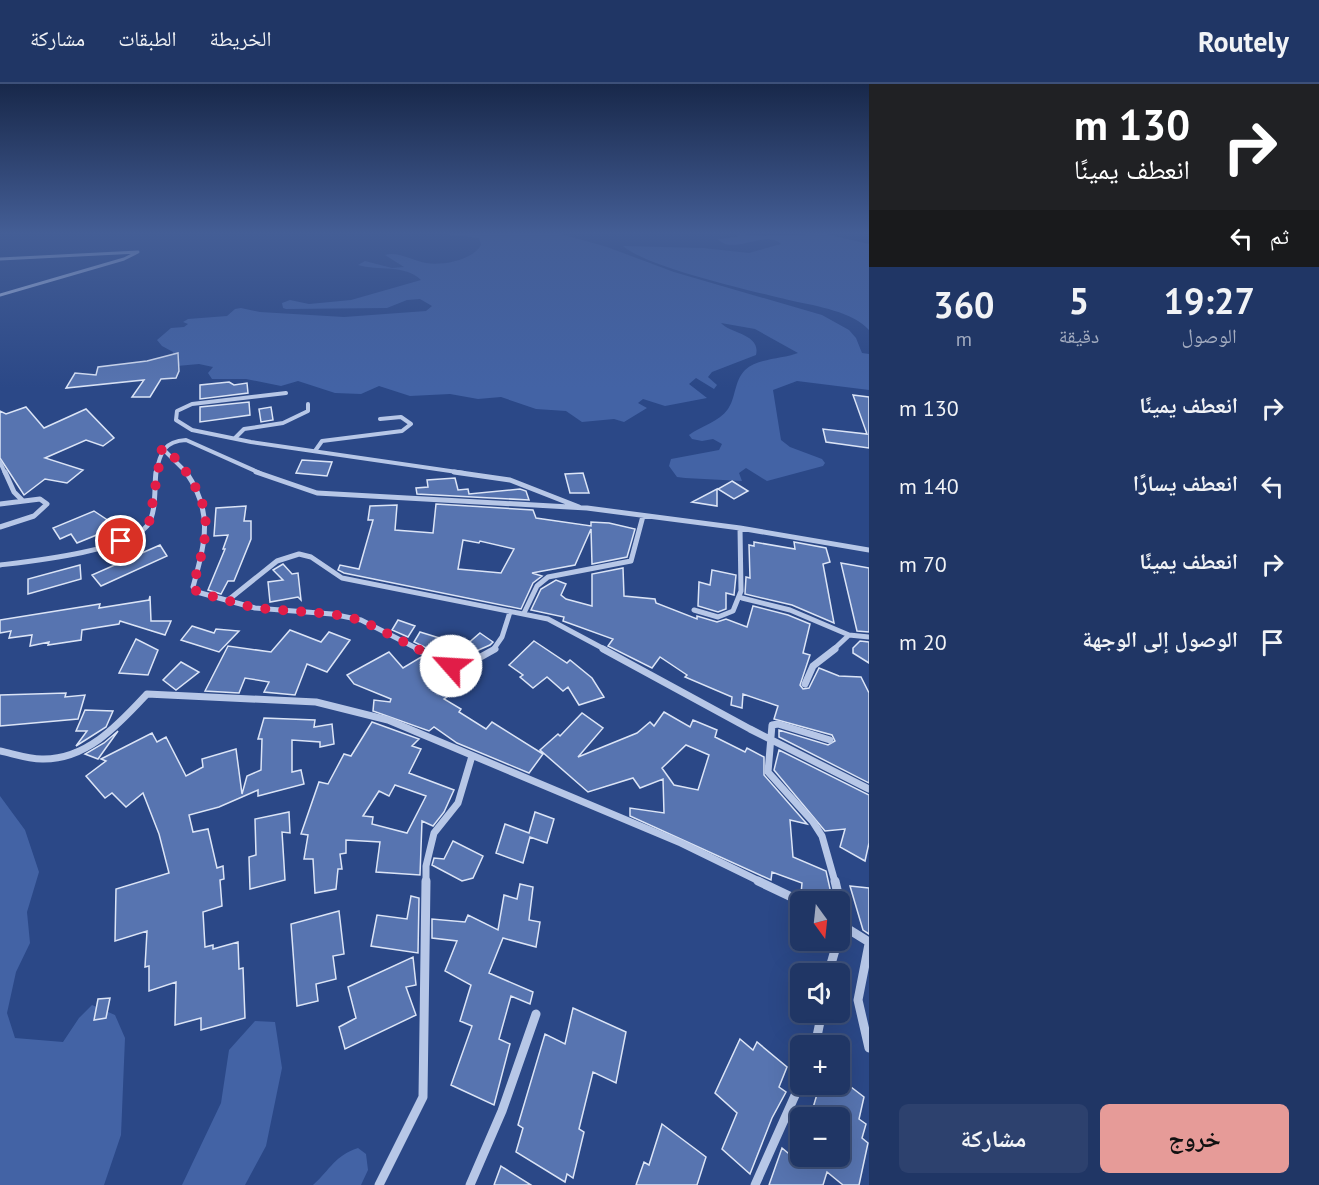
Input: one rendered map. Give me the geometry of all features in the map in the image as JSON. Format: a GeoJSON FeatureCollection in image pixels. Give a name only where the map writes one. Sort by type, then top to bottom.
{"type":"FeatureCollection","features":[{"type":"Feature","properties":{"kind":"street"},"geometry":{"type":"LineString","coordinates":[[0,295],[33,285]]}},
{"type":"Feature","properties":{"kind":"street"},"geometry":{"type":"LineString","coordinates":[[286,393],[192,404],[175,415],[182,426],[234,438],[510,480],[581,508]]}},
{"type":"Feature","properties":{"kind":"street"},"geometry":{"type":"LineString","coordinates":[[234,438],[244,429],[287,422],[308,411],[308,404]]}},
{"type":"Feature","properties":{"kind":"street"},"geometry":{"type":"LineString","coordinates":[[315,451],[322,441],[402,431],[411,424],[401,417],[380,419]]}},
{"type":"Feature","properties":{"kind":"street"},"geometry":{"type":"LineString","coordinates":[[0,565],[55,557],[94,548],[121,541],[142,531],[151,518],[152,496],[162,448],[172,440],[186,440],[277,481],[317,493],[581,508],[740,528],[869,550]]}},
{"type":"Feature","properties":{"kind":"street"},"geometry":{"type":"LineString","coordinates":[[162,448],[185,470],[205,508],[205,546],[193,587],[206,596],[255,608],[332,614],[361,620],[451,666],[494,651],[503,640],[510,612]]}},
{"type":"Feature","properties":{"kind":"street"},"geometry":{"type":"LineString","coordinates":[[0,462],[14,492],[22,500]]}},
{"type":"Feature","properties":{"kind":"street"},"geometry":{"type":"LineString","coordinates":[[0,504],[22,500],[45,500],[47,504],[34,516],[0,527]]}},
{"type":"Feature","properties":{"kind":"street"},"geometry":{"type":"LineString","coordinates":[[525,613],[537,586],[548,577],[631,561],[643,516]]}},
{"type":"Feature","properties":{"kind":"street"},"geometry":{"type":"LineString","coordinates":[[694,610],[721,617],[729,616],[737,609],[742,597],[740,528]]}},
{"type":"Feature","properties":{"kind":"street"},"geometry":{"type":"LineString","coordinates":[[226,601],[277,561],[292,554],[311,557],[331,574],[342,578],[548,619],[575,631],[621,659],[820,767],[869,789]]}},
{"type":"Feature","properties":{"kind":"street"},"geometry":{"type":"LineString","coordinates":[[742,597],[790,610],[849,634],[869,637]]}},
{"type":"Feature","properties":{"kind":"street"},"geometry":{"type":"LineString","coordinates":[[805,684],[809,667],[815,659],[839,646],[849,634]]}},
{"type":"Feature","properties":{"kind":"street"},"geometry":{"type":"LineString","coordinates":[[0,752],[44,759],[82,751],[117,726],[147,694],[316,702],[388,720],[681,843],[790,896]]}},
{"type":"Feature","properties":{"kind":"street"},"geometry":{"type":"LineString","coordinates":[[830,740],[776,724],[771,726],[768,772],[813,822],[822,836],[840,891]]}},
{"type":"Feature","properties":{"kind":"street"},"geometry":{"type":"LineString","coordinates":[[379,1185],[423,1097],[426,866],[434,833],[458,803],[472,756]]}},
{"type":"Feature","properties":{"kind":"street"},"geometry":{"type":"LineString","coordinates":[[850,931],[869,943],[858,1000],[869,1048]]}},
{"type":"Feature","properties":{"kind":"street"},"geometry":{"type":"LineString","coordinates":[[470,1185],[502,1111],[536,1014]]}},
{"type":"Feature","properties":{"kind":"street"},"geometry":{"type":"LineString","coordinates":[[755,1185],[795,1095]]}},
{"type":"Feature","properties":{"kind":"shaded area"},"geometry":{"type":"Polygon","coordinates":[[[402,285],[720,285],[822,315],[849,330],[856,338],[862,353],[869,354],[869,390],[797,381],[773,390],[781,440],[790,447],[822,459],[825,463],[823,466],[767,481],[746,468],[739,473],[742,481],[685,478],[677,477],[669,466],[671,459],[719,450],[722,444],[713,439],[702,441],[692,439],[689,435],[715,421],[728,409],[741,374],[757,363],[798,353],[755,329],[721,323],[750,339],[756,348],[756,355],[712,372],[708,377],[717,385],[714,389],[696,378],[689,384],[707,398],[665,406],[643,399],[638,403],[647,408],[624,422],[614,419],[582,422],[566,411],[536,409],[501,397],[478,399],[450,394],[410,396],[379,386],[361,394],[335,393],[298,381],[281,386],[246,379],[212,379],[208,373],[213,367],[199,364],[177,366],[173,352],[157,340],[171,328],[184,327],[188,324],[183,322],[188,319],[227,316],[235,309],[241,308],[260,312],[344,317],[426,311],[432,306],[420,299],[407,300],[387,308],[286,309],[283,308],[282,303],[290,300],[309,304],[351,300],[402,285]]]}},
{"type":"Feature","properties":{"kind":"shaded area"},"geometry":{"type":"Polygon","coordinates":[[[732,285],[869,285],[869,330],[854,319],[834,311],[732,285]]]}},
{"type":"Feature","properties":{"kind":"shaded area"},"geometry":{"type":"Polygon","coordinates":[[[0,796],[25,830],[39,872],[27,912],[30,943],[16,972],[7,1013],[15,1038],[63,1042],[79,1018],[92,1005],[115,1015],[125,1038],[121,1135],[104,1185],[0,1185],[0,796]]]}},
{"type":"Feature","properties":{"kind":"shaded area"},"geometry":{"type":"Polygon","coordinates":[[[255,1021],[275,1022],[282,1068],[266,1146],[245,1185],[182,1185],[221,1103],[229,1050],[255,1021]]]}},
{"type":"Feature","properties":{"kind":"shaded area"},"geometry":{"type":"Polygon","coordinates":[[[358,1148],[366,1154],[368,1170],[361,1185],[313,1185],[338,1159],[358,1148]]]}},
{"type":"Feature","properties":{"kind":"building"},"geometry":{"type":"Polygon","coordinates":[[[178,353],[179,371],[176,378],[161,379],[150,397],[132,397],[144,380],[66,388],[75,373],[96,375],[98,367],[147,361],[178,353]]]}},
{"type":"Feature","properties":{"kind":"building"},"geometry":{"type":"Polygon","coordinates":[[[229,382],[234,385],[247,383],[248,393],[200,399],[200,385],[229,382]]]}},
{"type":"Feature","properties":{"kind":"building"},"geometry":{"type":"Polygon","coordinates":[[[853,395],[869,397],[869,448],[826,442],[823,429],[867,434],[853,395]]]}},
{"type":"Feature","properties":{"kind":"building"},"geometry":{"type":"Polygon","coordinates":[[[249,402],[250,415],[200,422],[200,407],[249,402]]]}},
{"type":"Feature","properties":{"kind":"building"},"geometry":{"type":"Polygon","coordinates":[[[26,407],[44,428],[86,409],[114,438],[103,446],[86,440],[45,458],[83,470],[67,483],[45,479],[24,495],[0,458],[0,411],[6,414],[26,407]]]}},
{"type":"Feature","properties":{"kind":"building"},"geometry":{"type":"Polygon","coordinates":[[[271,407],[273,420],[261,422],[259,409],[271,407]]]}},
{"type":"Feature","properties":{"kind":"building"},"geometry":{"type":"Polygon","coordinates":[[[302,460],[332,462],[327,476],[296,473],[302,460]]]}},
{"type":"Feature","properties":{"kind":"building"},"geometry":{"type":"Polygon","coordinates":[[[583,473],[589,493],[570,493],[565,474],[583,473]]]}},
{"type":"Feature","properties":{"kind":"building"},"geometry":{"type":"Polygon","coordinates":[[[455,478],[458,490],[468,489],[469,494],[520,489],[526,491],[529,500],[417,494],[416,488],[428,487],[427,480],[455,478]]]}},
{"type":"Feature","properties":{"kind":"building"},"geometry":{"type":"Polygon","coordinates":[[[732,481],[748,491],[734,499],[718,489],[732,481]]]}},
{"type":"Feature","properties":{"kind":"building"},"geometry":{"type":"Polygon","coordinates":[[[717,489],[717,506],[692,502],[717,489]]]}},
{"type":"Feature","properties":{"kind":"building"},"geometry":{"type":"Polygon","coordinates":[[[436,504],[533,510],[536,518],[591,526],[591,522],[609,523],[635,529],[627,557],[592,564],[591,529],[575,565],[532,573],[542,576],[533,583],[521,609],[338,570],[340,565],[359,569],[373,520],[368,520],[370,506],[397,505],[395,530],[433,533],[436,504]],[[463,540],[458,569],[501,573],[514,549],[480,541],[479,543],[463,540]]]}},
{"type":"Feature","properties":{"kind":"building"},"geometry":{"type":"Polygon","coordinates":[[[246,506],[244,521],[251,521],[251,539],[234,581],[228,581],[221,594],[208,590],[225,549],[223,549],[228,535],[214,536],[216,508],[246,506]]]}},
{"type":"Feature","properties":{"kind":"building"},"geometry":{"type":"Polygon","coordinates":[[[94,511],[112,523],[98,532],[99,534],[77,543],[71,534],[60,539],[53,528],[94,511]]]}},
{"type":"Feature","properties":{"kind":"building"},"geometry":{"type":"Polygon","coordinates":[[[754,542],[795,549],[794,542],[826,548],[830,562],[823,564],[834,623],[792,605],[745,594],[746,577],[750,578],[749,545],[754,546],[754,542]]]}},
{"type":"Feature","properties":{"kind":"building"},"geometry":{"type":"Polygon","coordinates":[[[160,545],[167,556],[101,586],[92,575],[160,545]]]}},
{"type":"Feature","properties":{"kind":"building"},"geometry":{"type":"Polygon","coordinates":[[[841,563],[869,568],[869,632],[857,631],[841,563]]]}},
{"type":"Feature","properties":{"kind":"building"},"geometry":{"type":"Polygon","coordinates":[[[283,564],[292,574],[298,573],[301,600],[298,597],[270,602],[268,582],[283,580],[273,570],[283,564]]]}},
{"type":"Feature","properties":{"kind":"building"},"geometry":{"type":"Polygon","coordinates":[[[80,565],[81,579],[28,594],[28,579],[80,565]]]}},
{"type":"Feature","properties":{"kind":"building"},"geometry":{"type":"Polygon","coordinates":[[[623,568],[624,596],[655,599],[656,603],[697,619],[697,616],[717,622],[726,619],[747,627],[753,606],[788,615],[810,624],[803,653],[810,655],[800,685],[803,689],[809,688],[819,668],[839,676],[861,677],[869,693],[869,783],[779,737],[779,730],[828,745],[835,741],[832,735],[774,719],[778,706],[743,694],[742,708],[731,705],[732,697],[685,677],[687,675],[660,657],[652,668],[608,646],[613,639],[563,621],[564,617],[531,610],[541,589],[556,580],[566,584],[561,595],[566,599],[592,606],[592,574],[623,568]]]}},
{"type":"Feature","properties":{"kind":"building"},"geometry":{"type":"Polygon","coordinates":[[[712,570],[736,575],[734,595],[726,593],[726,609],[718,612],[698,606],[699,582],[710,585],[712,570]]]}},
{"type":"Feature","properties":{"kind":"building"},"geometry":{"type":"Polygon","coordinates":[[[150,596],[151,621],[171,621],[165,635],[120,621],[119,624],[82,630],[81,640],[48,645],[49,642],[30,646],[32,635],[9,638],[11,631],[0,633],[0,620],[100,604],[99,608],[149,600],[150,596]]]}},
{"type":"Feature","properties":{"kind":"building"},"geometry":{"type":"Polygon","coordinates":[[[398,620],[415,626],[408,637],[392,630],[398,620]]]}},
{"type":"Feature","properties":{"kind":"building"},"geometry":{"type":"Polygon","coordinates":[[[192,626],[214,633],[216,629],[239,631],[219,652],[181,640],[192,626]]]}},
{"type":"Feature","properties":{"kind":"building"},"geometry":{"type":"Polygon","coordinates":[[[290,630],[321,642],[329,632],[350,640],[327,672],[307,664],[295,695],[264,692],[269,682],[245,678],[239,693],[205,691],[228,646],[271,652],[290,630]]]}},
{"type":"Feature","properties":{"kind":"building"},"geometry":{"type":"Polygon","coordinates":[[[420,632],[446,640],[439,654],[414,642],[420,632]]]}},
{"type":"Feature","properties":{"kind":"building"},"geometry":{"type":"Polygon","coordinates":[[[480,633],[493,642],[465,656],[458,652],[480,633]]]}},
{"type":"Feature","properties":{"kind":"building"},"geometry":{"type":"Polygon","coordinates":[[[136,639],[158,650],[148,675],[119,673],[136,639]]]}},
{"type":"Feature","properties":{"kind":"building"},"geometry":{"type":"Polygon","coordinates":[[[534,641],[567,663],[570,660],[592,678],[604,697],[579,705],[568,687],[563,691],[547,677],[533,688],[520,677],[523,675],[509,665],[534,641]]]}},
{"type":"Feature","properties":{"kind":"building"},"geometry":{"type":"Polygon","coordinates":[[[860,641],[869,642],[869,663],[853,653],[853,648],[860,641]]]}},
{"type":"Feature","properties":{"kind":"building"},"geometry":{"type":"Polygon","coordinates":[[[389,652],[403,668],[421,657],[434,664],[427,678],[437,670],[457,690],[444,699],[461,709],[459,712],[486,729],[492,722],[543,754],[529,773],[457,743],[434,727],[429,731],[373,711],[374,700],[390,702],[391,699],[354,684],[347,675],[389,652]]]}},
{"type":"Feature","properties":{"kind":"building"},"geometry":{"type":"Polygon","coordinates":[[[181,662],[199,672],[176,690],[163,680],[181,662]]]}},
{"type":"Feature","properties":{"kind":"building"},"geometry":{"type":"Polygon","coordinates":[[[66,693],[65,697],[85,695],[78,719],[0,726],[0,695],[66,693]]]}},
{"type":"Feature","properties":{"kind":"building"},"geometry":{"type":"Polygon","coordinates":[[[85,710],[113,711],[106,727],[76,746],[87,731],[76,731],[85,710]]]}},
{"type":"Feature","properties":{"kind":"building"},"geometry":{"type":"Polygon","coordinates":[[[664,712],[690,727],[693,720],[717,730],[715,737],[745,752],[747,748],[764,757],[764,775],[807,824],[790,820],[793,857],[826,871],[831,891],[801,891],[802,883],[772,872],[771,880],[630,816],[630,808],[664,813],[663,779],[640,788],[633,778],[588,792],[540,750],[558,734],[560,736],[582,713],[603,728],[578,757],[637,733],[650,722],[654,726],[664,712]],[[686,745],[662,768],[674,785],[698,790],[709,755],[686,745]]]}},
{"type":"Feature","properties":{"kind":"building"},"geometry":{"type":"Polygon","coordinates":[[[264,718],[315,720],[314,727],[332,724],[334,744],[320,747],[320,742],[292,740],[292,772],[301,770],[304,784],[258,796],[258,790],[219,807],[189,815],[193,832],[208,829],[217,868],[223,866],[224,879],[220,880],[222,906],[203,912],[205,947],[213,945],[213,949],[238,942],[239,969],[243,968],[245,1018],[201,1030],[201,1018],[175,1025],[176,982],[149,991],[149,966],[145,967],[147,931],[115,941],[116,889],[169,873],[159,834],[143,793],[126,807],[112,793],[105,798],[86,776],[106,761],[101,759],[152,733],[157,742],[166,737],[186,776],[203,767],[202,759],[236,749],[242,794],[247,776],[261,770],[262,739],[258,739],[264,718]]]}},
{"type":"Feature","properties":{"kind":"building"},"geometry":{"type":"Polygon","coordinates":[[[372,722],[419,739],[412,746],[421,749],[409,773],[454,790],[444,812],[433,826],[422,821],[420,875],[376,872],[380,842],[346,840],[346,853],[340,854],[342,869],[338,869],[336,889],[315,893],[313,859],[304,859],[308,835],[301,834],[319,782],[328,784],[344,754],[351,756],[372,722]],[[395,785],[389,796],[379,791],[363,816],[373,817],[372,824],[407,833],[426,796],[395,785]]]}},
{"type":"Feature","properties":{"kind":"building"},"geometry":{"type":"Polygon","coordinates":[[[118,731],[98,759],[85,754],[104,743],[118,731]]]}},
{"type":"Feature","properties":{"kind":"building"},"geometry":{"type":"Polygon","coordinates":[[[779,750],[869,795],[869,843],[865,861],[840,847],[845,829],[825,831],[774,770],[779,750]]]}},
{"type":"Feature","properties":{"kind":"building"},"geometry":{"type":"Polygon","coordinates":[[[289,812],[290,833],[282,832],[285,880],[250,889],[249,857],[256,855],[255,819],[289,812]]]}},
{"type":"Feature","properties":{"kind":"building"},"geometry":{"type":"Polygon","coordinates":[[[535,812],[554,819],[547,843],[530,837],[523,863],[496,853],[505,824],[529,833],[535,812]]]}},
{"type":"Feature","properties":{"kind":"building"},"geometry":{"type":"Polygon","coordinates":[[[453,841],[483,856],[473,878],[462,881],[432,865],[434,858],[444,859],[453,841]]]}},
{"type":"Feature","properties":{"kind":"building"},"geometry":{"type":"Polygon","coordinates":[[[520,884],[533,887],[529,920],[540,922],[536,947],[503,938],[489,973],[533,992],[530,1004],[511,996],[499,1039],[510,1044],[494,1105],[451,1085],[472,1026],[460,1021],[471,985],[445,971],[457,941],[432,938],[432,919],[465,922],[468,915],[498,930],[504,895],[517,899],[520,884]]]}},
{"type":"Feature","properties":{"kind":"building"},"geometry":{"type":"Polygon","coordinates":[[[850,886],[869,888],[869,934],[863,930],[850,886]]]}},
{"type":"Feature","properties":{"kind":"building"},"geometry":{"type":"Polygon","coordinates":[[[411,896],[419,898],[418,953],[371,946],[377,915],[407,919],[411,896]]]}},
{"type":"Feature","properties":{"kind":"building"},"geometry":{"type":"Polygon","coordinates":[[[339,911],[344,954],[333,956],[336,979],[316,984],[318,1001],[297,1006],[291,924],[339,911]]]}},
{"type":"Feature","properties":{"kind":"building"},"geometry":{"type":"Polygon","coordinates":[[[413,957],[416,985],[406,987],[416,1015],[345,1049],[339,1027],[356,1018],[348,987],[413,957]]]}},
{"type":"Feature","properties":{"kind":"building"},"geometry":{"type":"Polygon","coordinates":[[[110,998],[106,1018],[94,1020],[98,999],[110,998]]]}},
{"type":"Feature","properties":{"kind":"building"},"geometry":{"type":"Polygon","coordinates":[[[573,1008],[626,1032],[616,1083],[593,1072],[579,1129],[584,1132],[573,1178],[567,1174],[565,1182],[516,1152],[523,1128],[518,1125],[545,1034],[565,1044],[573,1008]]]}},
{"type":"Feature","properties":{"kind":"building"},"geometry":{"type":"Polygon","coordinates":[[[740,1039],[753,1050],[757,1042],[787,1067],[779,1087],[786,1092],[772,1118],[750,1174],[722,1149],[737,1113],[715,1093],[740,1039]]]}},
{"type":"Feature","properties":{"kind":"building"},"geometry":{"type":"Polygon","coordinates":[[[850,1086],[864,1097],[859,1119],[866,1124],[862,1138],[868,1143],[859,1185],[843,1185],[827,1172],[823,1185],[769,1185],[782,1148],[790,1155],[790,1167],[850,1167],[850,1107],[813,1107],[817,1095],[850,1095],[850,1086]]]}},
{"type":"Feature","properties":{"kind":"building"},"geometry":{"type":"Polygon","coordinates":[[[662,1124],[706,1157],[697,1185],[636,1185],[644,1162],[649,1165],[662,1124]]]}},
{"type":"Feature","properties":{"kind":"building"},"geometry":{"type":"Polygon","coordinates":[[[501,1166],[504,1168],[531,1185],[494,1185],[501,1166]]]}},
{"type":"Feature","properties":{"kind":"route"},"geometry":{"type":"LineString","coordinates":[[121,541],[142,531],[149,523],[162,448],[168,451],[185,470],[205,508],[207,524],[204,554],[193,587],[197,592],[255,608],[332,614],[361,620],[451,666]]}}]}
